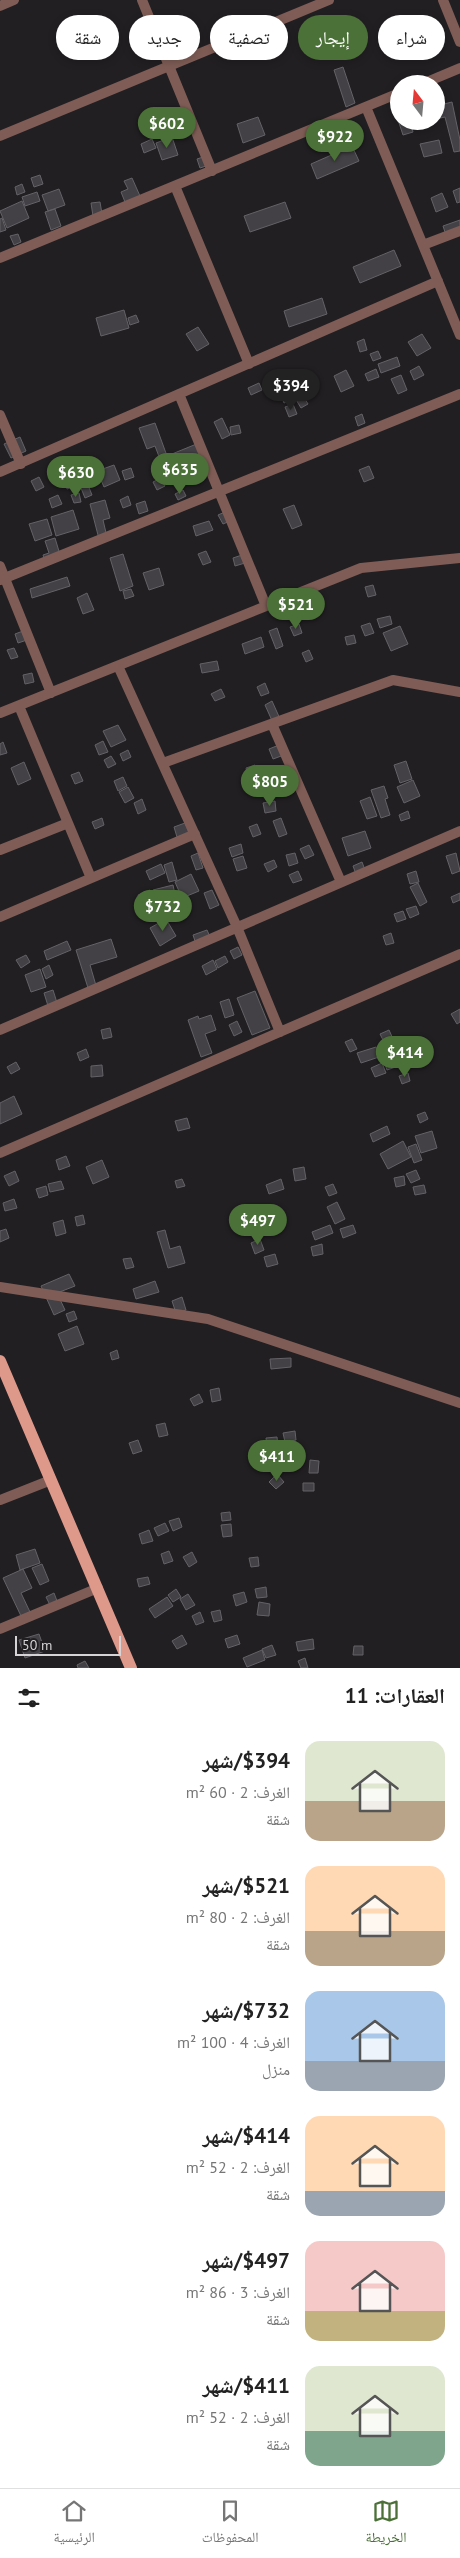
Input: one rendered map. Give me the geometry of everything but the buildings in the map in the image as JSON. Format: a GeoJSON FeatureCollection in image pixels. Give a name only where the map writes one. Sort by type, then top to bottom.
{"type":"FeatureCollection","features":[{"type":"Feature","properties":{"kind":"main road"},"geometry":{"type":"LineString","coordinates":[[0,1361],[98,1588],[130,1668]]}},
{"type":"Feature","properties":{"kind":"street"},"geometry":{"type":"LineString","coordinates":[[0,5],[14,0]]}},
{"type":"Feature","properties":{"kind":"street"},"geometry":{"type":"LineString","coordinates":[[142,0],[212,170]]}},
{"type":"Feature","properties":{"kind":"street"},"geometry":{"type":"LineString","coordinates":[[0,136],[329,0]]}},
{"type":"Feature","properties":{"kind":"street"},"geometry":{"type":"LineString","coordinates":[[443,0],[460,42]]}},
{"type":"Feature","properties":{"kind":"street"},"geometry":{"type":"LineString","coordinates":[[443,75],[460,68]]}},
{"type":"Feature","properties":{"kind":"street"},"geometry":{"type":"LineString","coordinates":[[0,258],[390,97]]}},
{"type":"Feature","properties":{"kind":"street"},"geometry":{"type":"LineString","coordinates":[[366,107],[460,335]]}},
{"type":"Feature","properties":{"kind":"street"},"geometry":{"type":"LineString","coordinates":[[175,186],[249,364]]}},
{"type":"Feature","properties":{"kind":"street"},"geometry":{"type":"LineString","coordinates":[[423,245],[460,231]]}},
{"type":"Feature","properties":{"kind":"street"},"geometry":{"type":"LineString","coordinates":[[0,472],[438,281]]}},
{"type":"Feature","properties":{"kind":"street"},"geometry":{"type":"LineString","coordinates":[[179,394],[266,606]]}},
{"type":"Feature","properties":{"kind":"street"},"geometry":{"type":"LineString","coordinates":[[2,579],[219,493],[460,394]]}},
{"type":"Feature","properties":{"kind":"street"},"geometry":{"type":"LineString","coordinates":[[0,415],[21,464]]}},
{"type":"Feature","properties":{"kind":"street"},"geometry":{"type":"LineString","coordinates":[[0,713],[361,568],[460,558]]}},
{"type":"Feature","properties":{"kind":"street"},"geometry":{"type":"LineString","coordinates":[[0,566],[2,579],[51,693]]}},
{"type":"Feature","properties":{"kind":"street"},"geometry":{"type":"LineString","coordinates":[[118,666],[237,927],[280,1032]]}},
{"type":"Feature","properties":{"kind":"street"},"geometry":{"type":"LineString","coordinates":[[162,763],[393,680],[460,692]]}},
{"type":"Feature","properties":{"kind":"street"},"geometry":{"type":"LineString","coordinates":[[19,706],[91,878]]}},
{"type":"Feature","properties":{"kind":"street"},"geometry":{"type":"LineString","coordinates":[[272,724],[341,882]]}},
{"type":"Feature","properties":{"kind":"street"},"geometry":{"type":"LineString","coordinates":[[0,850],[68,823]]}},
{"type":"Feature","properties":{"kind":"street"},"geometry":{"type":"LineString","coordinates":[[0,1029],[460,832]]}},
{"type":"Feature","properties":{"kind":"street"},"geometry":{"type":"LineString","coordinates":[[0,917],[195,834]]}},
{"type":"Feature","properties":{"kind":"street"},"geometry":{"type":"LineString","coordinates":[[0,1153],[460,954]]}},
{"type":"Feature","properties":{"kind":"street"},"geometry":{"type":"LineString","coordinates":[[0,1287],[208,1319],[460,1403]]}},
{"type":"Feature","properties":{"kind":"street"},"geometry":{"type":"LineString","coordinates":[[0,1500],[51,1480]]}},
{"type":"Feature","properties":{"kind":"street"},"geometry":{"type":"LineString","coordinates":[[0,1629],[98,1588]]}}]}
